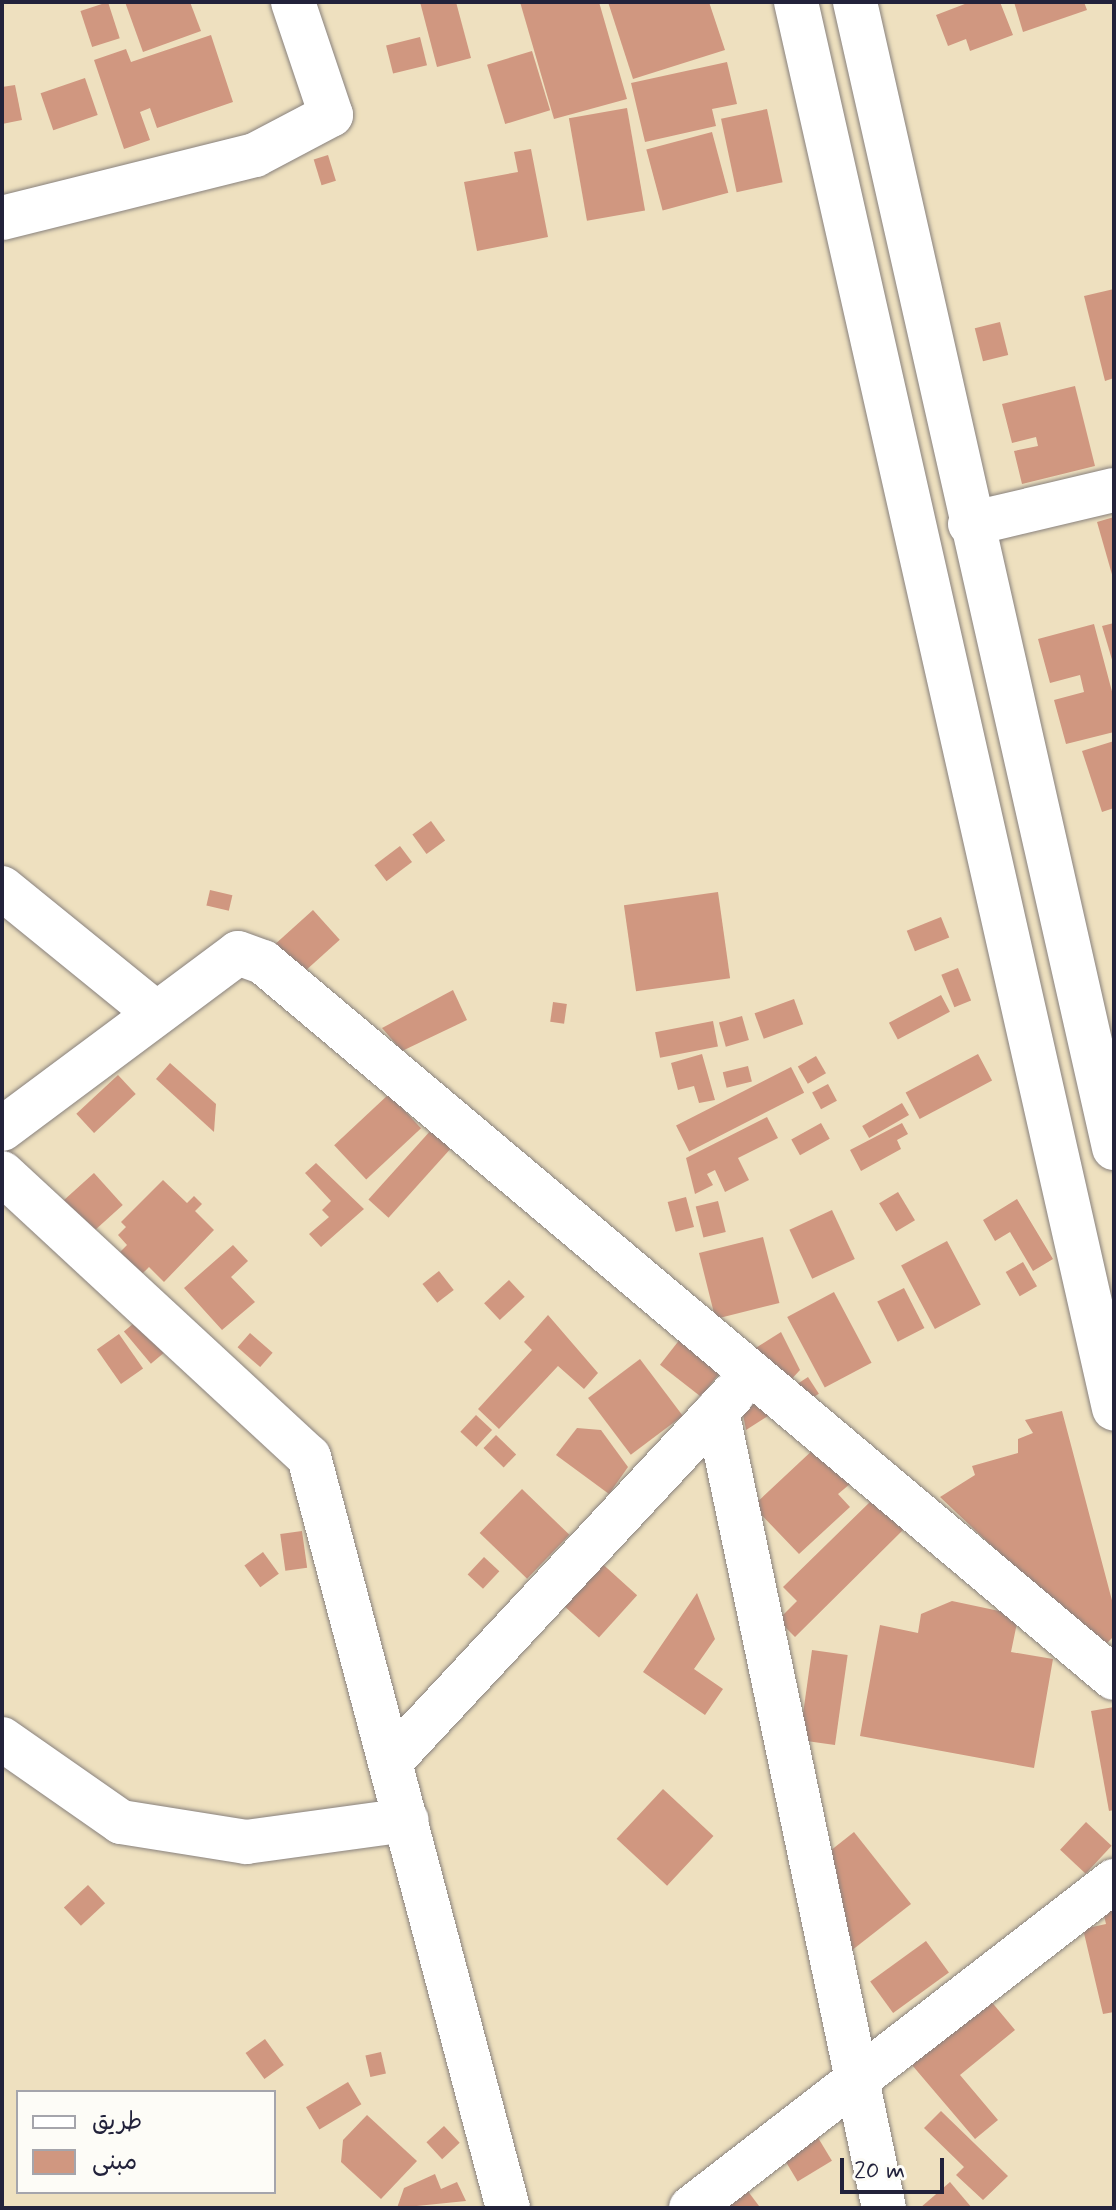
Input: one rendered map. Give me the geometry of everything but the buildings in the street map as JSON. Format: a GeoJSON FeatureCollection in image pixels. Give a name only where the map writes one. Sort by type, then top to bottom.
{"type":"FeatureCollection","features":[{"type":"Feature","properties":{"kind":"street"},"geometry":{"type":"LineString","coordinates":[[2,218],[255,155],[331,115],[293,2]]}},
{"type":"Feature","properties":{"kind":"street"},"geometry":{"type":"LineString","coordinates":[[796,2],[1114,1408]]}},
{"type":"Feature","properties":{"kind":"street"},"geometry":{"type":"LineString","coordinates":[[855,2],[970,524],[1114,1148]]}},
{"type":"Feature","properties":{"kind":"street"},"geometry":{"type":"LineString","coordinates":[[970,524],[1114,490]]}},
{"type":"Feature","properties":{"kind":"street"},"geometry":{"type":"LineString","coordinates":[[2,888],[156,1013]]}},
{"type":"Feature","properties":{"kind":"street"},"geometry":{"type":"LineString","coordinates":[[2,1129],[238,953],[263,962],[1114,1678]]}},
{"type":"Feature","properties":{"kind":"street"},"geometry":{"type":"LineString","coordinates":[[2,1173],[309,1457],[508,2208]]}},
{"type":"Feature","properties":{"kind":"street"},"geometry":{"type":"LineString","coordinates":[[391,1761],[753,1373]]}},
{"type":"Feature","properties":{"kind":"street"},"geometry":{"type":"LineString","coordinates":[[717,1411],[884,2208]]}},
{"type":"Feature","properties":{"kind":"street"},"geometry":{"type":"LineString","coordinates":[[2,1739],[121,1822],[246,1842],[406,1820]]}},
{"type":"Feature","properties":{"kind":"street"},"geometry":{"type":"LineString","coordinates":[[691,2208],[858,2083],[1114,1881]]}}]}
